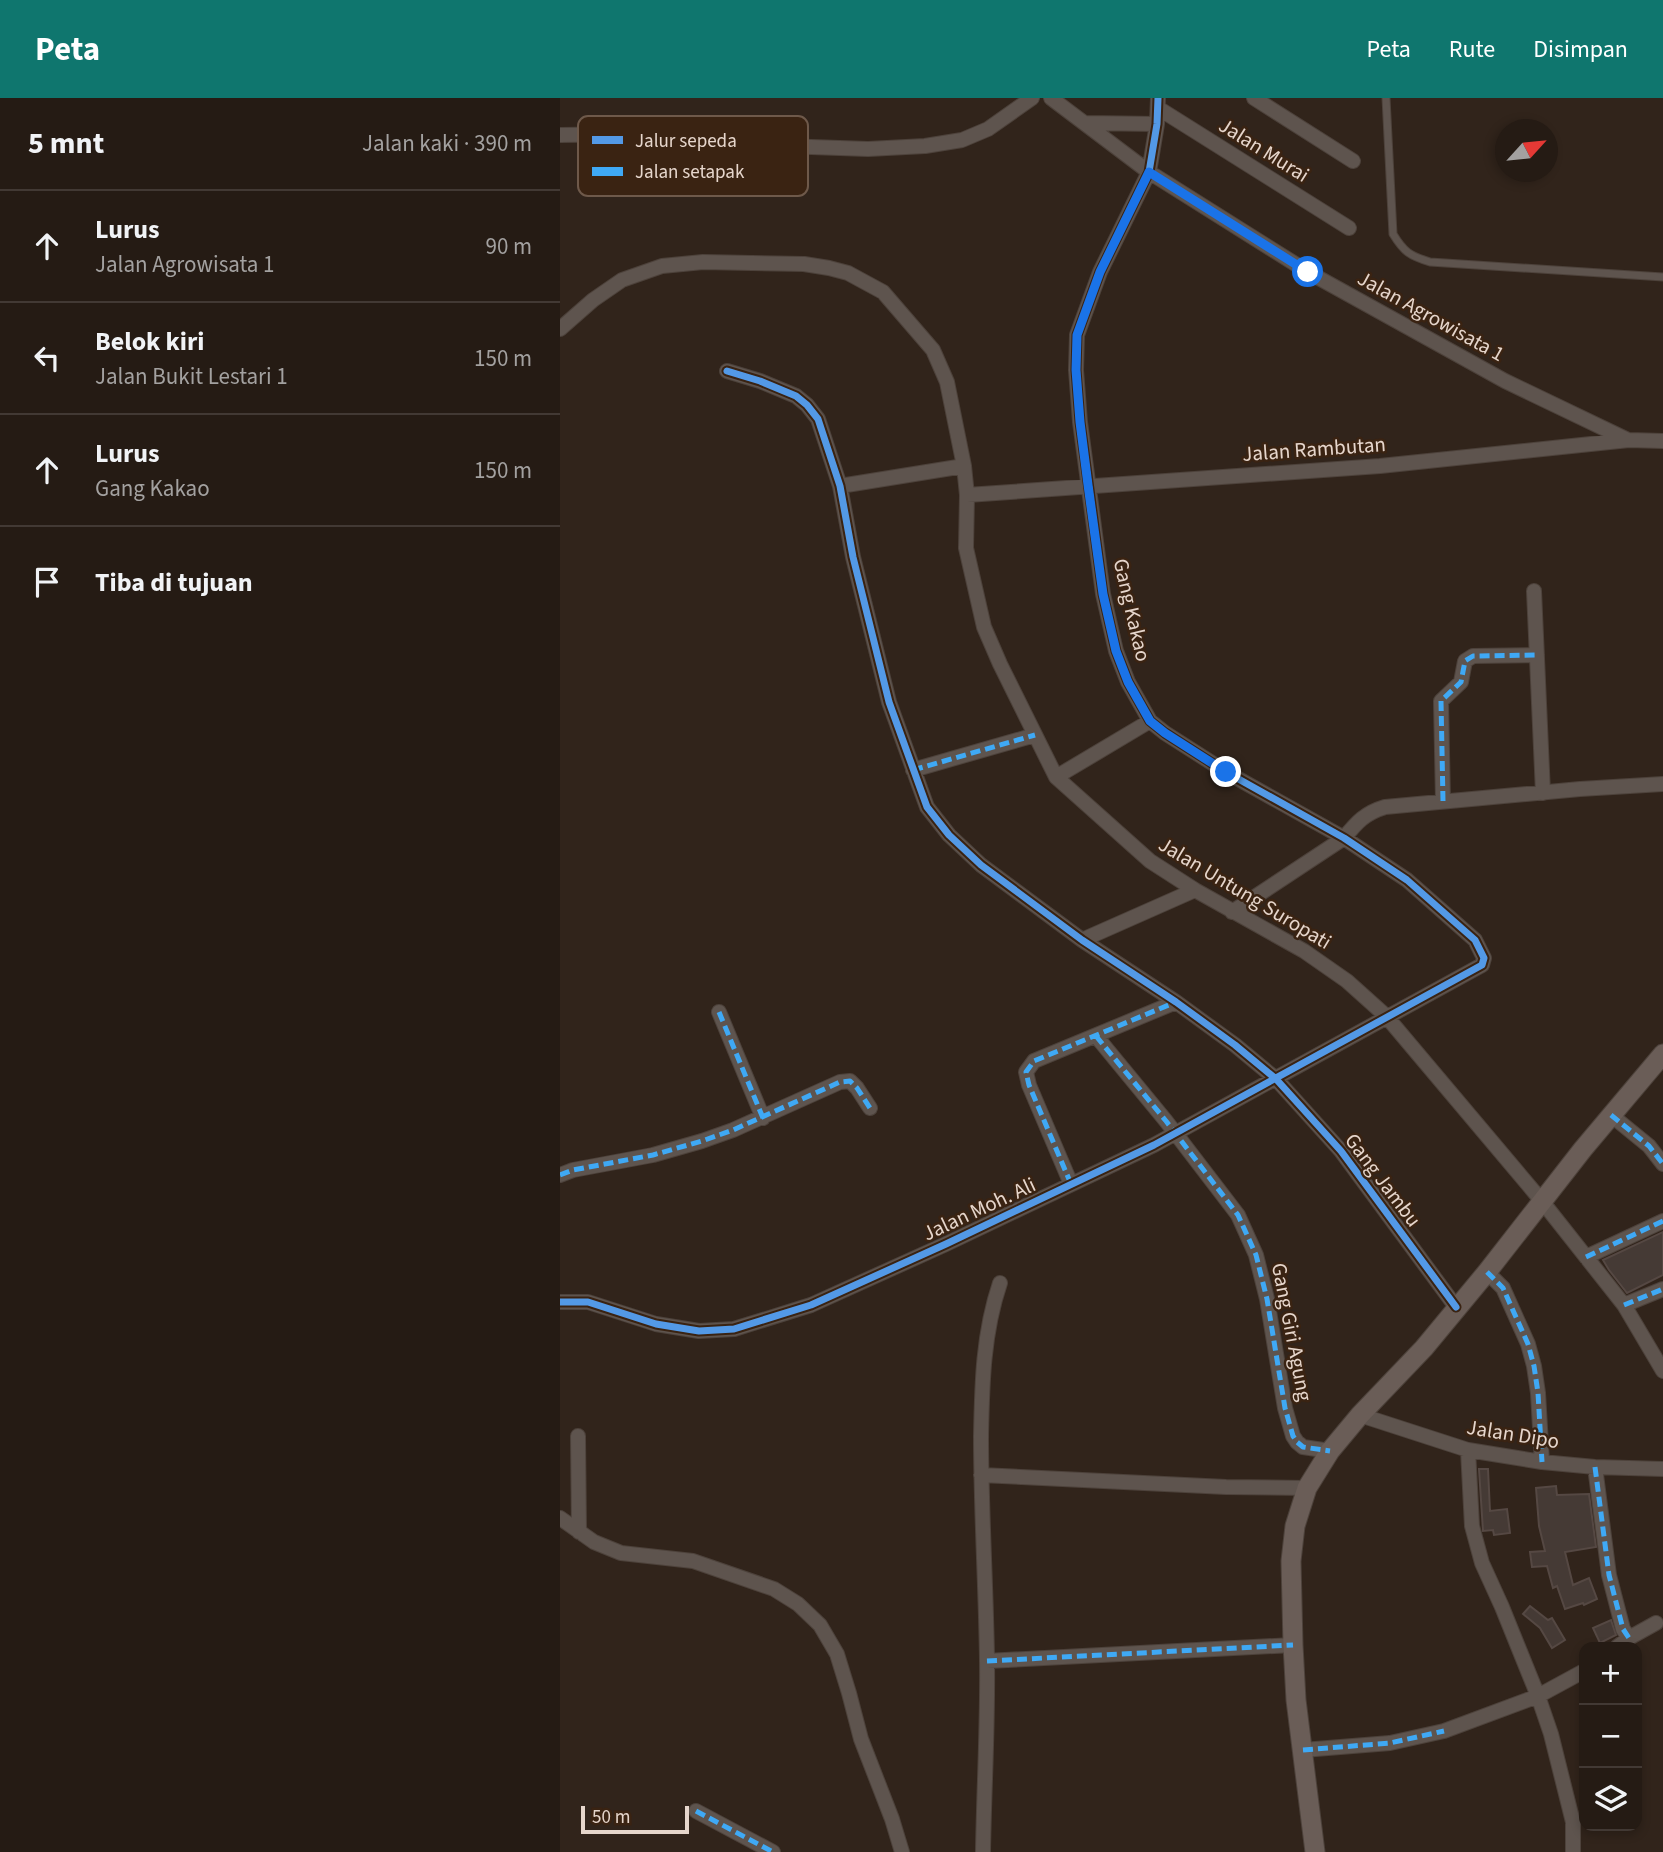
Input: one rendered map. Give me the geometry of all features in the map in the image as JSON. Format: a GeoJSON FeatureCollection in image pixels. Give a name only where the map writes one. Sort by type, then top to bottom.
{"type":"FeatureCollection","features":[{"type":"Feature","properties":{"kind":"street"},"geometry":{"type":"LineString","coordinates":[[808,147],[868,149],[925,146],[962,140],[988,129],[1032,98]]}},
{"type":"Feature","properties":{"kind":"street","name":"Jalan Agrowisata 1"},"geometry":{"type":"LineString","coordinates":[[1051,98],[1149,172],[1320,278],[1505,381],[1629,440]]}},
{"type":"Feature","properties":{"kind":"street"},"geometry":{"type":"LineString","coordinates":[[1254,98],[1353,161]]}},
{"type":"Feature","properties":{"kind":"street","name":"Gang Kakao"},"geometry":{"type":"LineString","coordinates":[[1158,103],[1149,172],[1100,272],[1077,335],[1076,370],[1080,422],[1103,594],[1116,651],[1128,682],[1150,721],[1226,772],[1344,838],[1407,880],[1475,940],[1484,958],[1482,965],[1386,1016]]}},
{"type":"Feature","properties":{"kind":"street","name":"Jalan Murai"},"geometry":{"type":"LineString","coordinates":[[1158,103],[1349,228]]}},
{"type":"Feature","properties":{"kind":"street"},"geometry":{"type":"LineString","coordinates":[[1084,123],[1157,124]]}},
{"type":"Feature","properties":{"kind":"street"},"geometry":{"type":"LineString","coordinates":[[560,135],[578,135]]}},
{"type":"Feature","properties":{"kind":"street","name":"Jalan Untung Suropati"},"geometry":{"type":"LineString","coordinates":[[560,329],[593,300],[622,280],[662,266],[704,262],[804,264],[848,273],[883,292],[933,350],[947,382],[964,466],[967,495],[966,548],[984,627],[1056,777],[1150,861],[1232,912],[1304,951],[1347,981],[1386,1016],[1541,1200],[1624,1305],[1663,1371]]}},
{"type":"Feature","properties":{"kind":"street","name":"Gang Jambu"},"geometry":{"type":"LineString","coordinates":[[727,371],[796,396],[818,419],[840,486],[853,558],[889,702],[927,807],[949,835],[981,865],[1082,940],[1176,1002],[1276,1079],[1341,1151],[1456,1307]]}},
{"type":"Feature","properties":{"kind":"street","name":"Jalan Rambutan"},"geometry":{"type":"LineString","coordinates":[[967,495],[1380,466],[1629,440],[1663,441]]}},
{"type":"Feature","properties":{"kind":"street"},"geometry":{"type":"LineString","coordinates":[[840,486],[964,466]]}},
{"type":"Feature","properties":{"kind":"street"},"geometry":{"type":"LineString","coordinates":[[1534,591],[1544,793]]}},
{"type":"Feature","properties":{"kind":"street"},"geometry":{"type":"LineString","coordinates":[[1443,801],[1441,701],[1461,682],[1465,661],[1473,656],[1537,654]]}},
{"type":"Feature","properties":{"kind":"street"},"geometry":{"type":"LineString","coordinates":[[1056,777],[1150,721]]}},
{"type":"Feature","properties":{"kind":"street"},"geometry":{"type":"LineString","coordinates":[[913,770],[1035,735]]}},
{"type":"Feature","properties":{"kind":"street"},"geometry":{"type":"LineString","coordinates":[[1232,912],[1344,838],[1370,811],[1443,801],[1663,784]]}},
{"type":"Feature","properties":{"kind":"street"},"geometry":{"type":"LineString","coordinates":[[1082,940],[1195,890]]}},
{"type":"Feature","properties":{"kind":"street"},"geometry":{"type":"LineString","coordinates":[[1071,1184],[1026,1072],[1034,1061],[1176,1002]]}},
{"type":"Feature","properties":{"kind":"street"},"geometry":{"type":"LineString","coordinates":[[719,1012],[762,1118]]}},
{"type":"Feature","properties":{"kind":"street","name":"Jalan Moh. Ali"},"geometry":{"type":"LineString","coordinates":[[560,1301],[588,1302],[656,1324],[699,1331],[734,1329],[811,1305],[1175,1134],[1386,1016]]}},
{"type":"Feature","properties":{"kind":"street","name":"Gang Giri Agung"},"geometry":{"type":"LineString","coordinates":[[1096,1035],[1238,1215],[1256,1255],[1268,1299],[1285,1408],[1293,1436],[1303,1447],[1330,1451]]}},
{"type":"Feature","properties":{"kind":"street"},"geometry":{"type":"LineString","coordinates":[[1315,1852],[1296,1700],[1291,1561],[1295,1526],[1307,1488],[1330,1451],[1360,1415],[1424,1348],[1487,1272],[1541,1200],[1663,1054]]}},
{"type":"Feature","properties":{"kind":"street"},"geometry":{"type":"LineString","coordinates":[[560,1175],[573,1170],[653,1155],[702,1141],[762,1118],[840,1082],[850,1081],[870,1108]]}},
{"type":"Feature","properties":{"kind":"street"},"geometry":{"type":"LineString","coordinates":[[1611,1115],[1649,1146],[1663,1164]]}},
{"type":"Feature","properties":{"kind":"street"},"geometry":{"type":"LineString","coordinates":[[1586,1257],[1663,1221]]}},
{"type":"Feature","properties":{"kind":"street"},"geometry":{"type":"LineString","coordinates":[[1487,1272],[1503,1288],[1528,1344],[1538,1393],[1542,1462]]}},
{"type":"Feature","properties":{"kind":"street"},"geometry":{"type":"LineString","coordinates":[[983,1852],[987,1661],[981,1475],[984,1352],[989,1320],[1000,1283]]}},
{"type":"Feature","properties":{"kind":"street"},"geometry":{"type":"LineString","coordinates":[[1624,1305],[1663,1289]]}},
{"type":"Feature","properties":{"kind":"street","name":"Jalan Dipo"},"geometry":{"type":"LineString","coordinates":[[1360,1415],[1468,1450],[1542,1462],[1663,1469]]}},
{"type":"Feature","properties":{"kind":"street"},"geometry":{"type":"LineString","coordinates":[[578,1436],[579,1532]]}},
{"type":"Feature","properties":{"kind":"street"},"geometry":{"type":"LineString","coordinates":[[1468,1450],[1472,1526],[1482,1563],[1502,1606],[1551,1734],[1573,1822],[1573,1852]]}},
{"type":"Feature","properties":{"kind":"street"},"geometry":{"type":"LineString","coordinates":[[1595,1467],[1609,1576],[1623,1629],[1623,1642]]}},
{"type":"Feature","properties":{"kind":"street"},"geometry":{"type":"LineString","coordinates":[[981,1475],[1226,1487],[1307,1488]]}},
{"type":"Feature","properties":{"kind":"street"},"geometry":{"type":"LineString","coordinates":[[560,1518],[594,1542],[621,1553],[694,1561],[774,1589],[798,1604],[820,1625],[837,1654],[861,1739],[902,1852]]}},
{"type":"Feature","properties":{"kind":"street"},"geometry":{"type":"LineString","coordinates":[[1625,1642],[1656,1623]]}},
{"type":"Feature","properties":{"kind":"street"},"geometry":{"type":"LineString","coordinates":[[987,1661],[1293,1645]]}},
{"type":"Feature","properties":{"kind":"street"},"geometry":{"type":"LineString","coordinates":[[1303,1750],[1390,1743],[1444,1731],[1538,1696],[1579,1674]]}},
{"type":"Feature","properties":{"kind":"street"},"geometry":{"type":"LineString","coordinates":[[696,1811],[773,1852]]}},
{"type":"Feature","properties":{"kind":"lane"},"geometry":{"type":"LineString","coordinates":[[1386,98],[1392,234],[1402,249],[1414,257],[1430,262],[1663,278]]}},
{"type":"Feature","properties":{"kind":"building"},"geometry":{"type":"Polygon","coordinates":[[[1663,1232],[1663,1275],[1627,1293],[1603,1260],[1663,1232]]]}},
{"type":"Feature","properties":{"kind":"building"},"geometry":{"type":"Polygon","coordinates":[[[1479,1469],[1488,1469],[1490,1511],[1507,1509],[1510,1533],[1494,1535],[1493,1530],[1483,1531],[1479,1469]]]}},
{"type":"Feature","properties":{"kind":"building"},"geometry":{"type":"Polygon","coordinates":[[[1556,1486],[1557,1495],[1589,1494],[1596,1547],[1565,1552],[1573,1585],[1589,1578],[1597,1599],[1565,1609],[1557,1586],[1553,1588],[1547,1566],[1532,1567],[1530,1552],[1545,1551],[1539,1526],[1536,1488],[1556,1486]]]}},
{"type":"Feature","properties":{"kind":"building"},"geometry":{"type":"Polygon","coordinates":[[[1530,1606],[1548,1620],[1552,1618],[1565,1640],[1552,1648],[1540,1628],[1523,1614],[1530,1606]]]}},
{"type":"Feature","properties":{"kind":"building"},"geometry":{"type":"Polygon","coordinates":[[[1611,1620],[1616,1635],[1600,1642],[1593,1628],[1611,1620]]]}},
{"type":"Feature","properties":{"kind":"marked path"},"geometry":{"type":"LineString","coordinates":[[1443,801],[1441,701],[1461,682],[1465,661],[1473,656],[1537,655]]}},
{"type":"Feature","properties":{"kind":"marked path"},"geometry":{"type":"LineString","coordinates":[[913,770],[1035,735]]}},
{"type":"Feature","properties":{"kind":"marked path"},"geometry":{"type":"LineString","coordinates":[[1071,1184],[1026,1072],[1034,1061],[1176,1002]]}},
{"type":"Feature","properties":{"kind":"marked path"},"geometry":{"type":"LineString","coordinates":[[719,1012],[763,1118]]}},
{"type":"Feature","properties":{"kind":"marked path"},"geometry":{"type":"LineString","coordinates":[[1096,1036],[1238,1215],[1256,1255],[1267,1299],[1285,1408],[1293,1436],[1303,1447],[1330,1451]]}},
{"type":"Feature","properties":{"kind":"marked path"},"geometry":{"type":"LineString","coordinates":[[560,1175],[573,1170],[653,1155],[702,1141],[840,1082],[850,1081],[870,1108]]}},
{"type":"Feature","properties":{"kind":"marked path"},"geometry":{"type":"LineString","coordinates":[[1611,1115],[1649,1146],[1663,1164]]}},
{"type":"Feature","properties":{"kind":"marked path"},"geometry":{"type":"LineString","coordinates":[[1586,1257],[1663,1221]]}},
{"type":"Feature","properties":{"kind":"marked path"},"geometry":{"type":"LineString","coordinates":[[1487,1272],[1503,1288],[1528,1344],[1538,1393],[1542,1462]]}},
{"type":"Feature","properties":{"kind":"marked path"},"geometry":{"type":"LineString","coordinates":[[1624,1305],[1663,1289]]}},
{"type":"Feature","properties":{"kind":"marked path"},"geometry":{"type":"LineString","coordinates":[[1595,1467],[1609,1575],[1623,1629],[1629,1638]]}},
{"type":"Feature","properties":{"kind":"marked path"},"geometry":{"type":"LineString","coordinates":[[987,1661],[1293,1645]]}},
{"type":"Feature","properties":{"kind":"marked path"},"geometry":{"type":"LineString","coordinates":[[1303,1750],[1390,1743],[1444,1731]]}},
{"type":"Feature","properties":{"kind":"marked path"},"geometry":{"type":"LineString","coordinates":[[696,1811],[773,1852]]}},
{"type":"Feature","properties":{"kind":"cycle path"},"geometry":{"type":"LineString","coordinates":[[560,1302],[588,1302],[656,1324],[699,1331],[734,1329],[811,1305],[1154,1145],[1482,965],[1484,958],[1475,940],[1407,880],[1344,838],[1226,772],[1150,721],[1128,682],[1116,651],[1103,594],[1080,422],[1076,370],[1077,335],[1100,272],[1149,172],[1157,124],[1158,98]]}},
{"type":"Feature","properties":{"kind":"cycle path"},"geometry":{"type":"LineString","coordinates":[[727,371],[796,396],[818,419],[840,486],[853,557],[889,702],[927,807],[949,835],[981,865],[1082,940],[1176,1002],[1276,1079],[1341,1151],[1456,1307]]}},
{"type":"Feature","properties":{"kind":"route"},"geometry":{"type":"LineString","coordinates":[[1226,772],[1150,721],[1128,682],[1116,651],[1103,594],[1080,422],[1076,370],[1077,335],[1100,272],[1149,172],[1308,272]]}}]}
